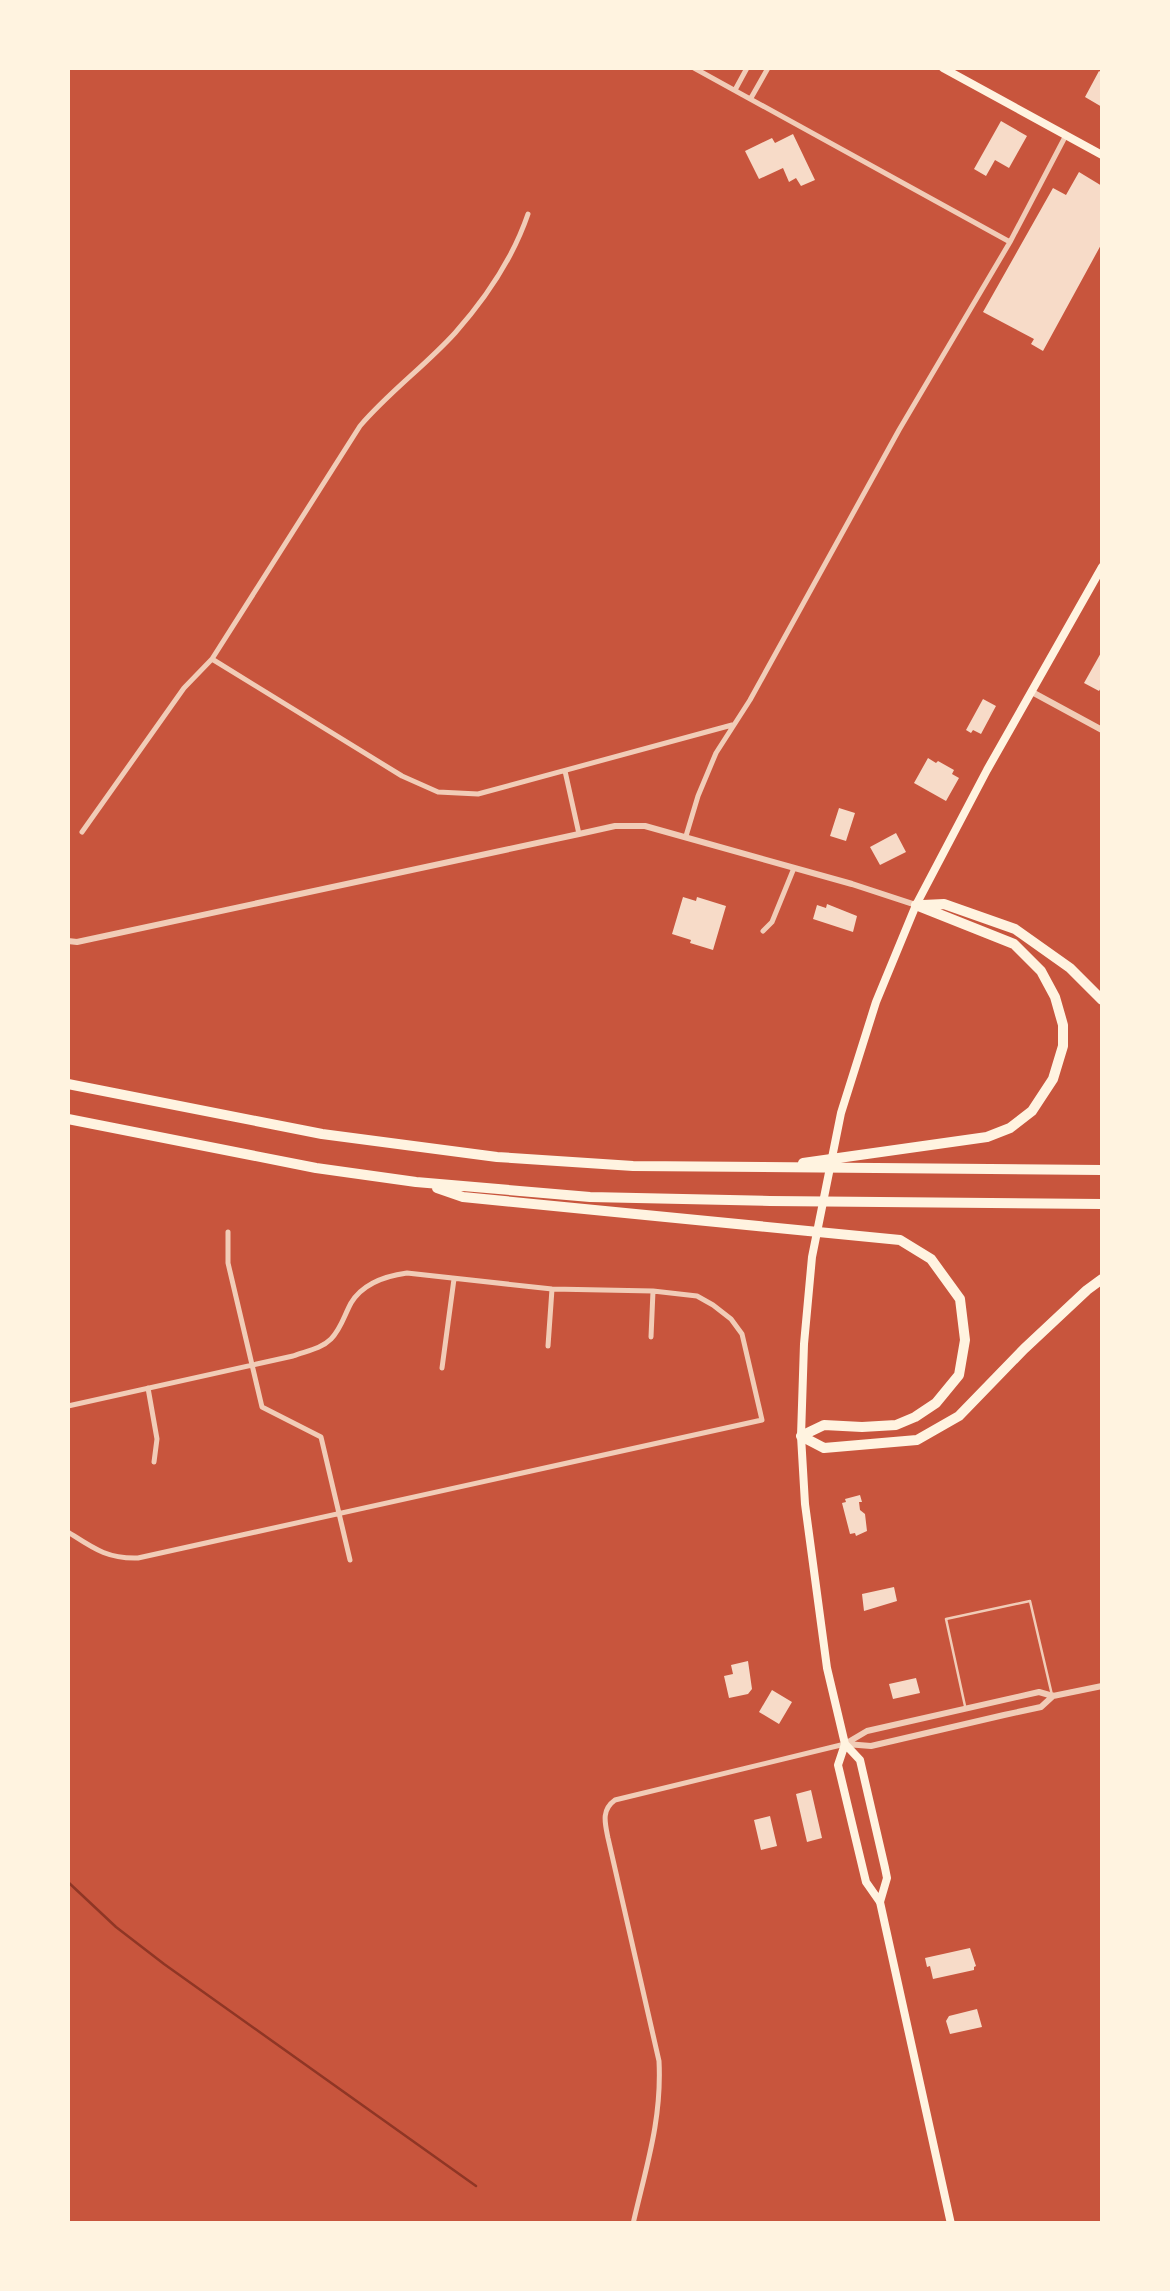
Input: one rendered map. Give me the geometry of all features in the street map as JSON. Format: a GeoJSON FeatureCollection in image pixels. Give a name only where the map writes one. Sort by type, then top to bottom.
{"type":"FeatureCollection","features":[{"type":"Feature","properties":{"kind":"highway"},"geometry":{"type":"LineString","coordinates":[[916,905],[944,904],[1015,930],[1070,968],[1102,1000]]}},
{"type":"Feature","properties":{"kind":"highway"},"geometry":{"type":"LineString","coordinates":[[771,1168],[987,1136],[1010,1128],[1032,1110],[1054,1078],[1063,1046],[1062,1025],[1054,997],[1040,972],[1014,944],[916,905]]}},
{"type":"Feature","properties":{"kind":"highway"},"geometry":{"type":"LineString","coordinates":[[70,1084],[322,1134],[497,1157],[633,1166],[1102,1170]]}},
{"type":"Feature","properties":{"kind":"highway"},"geometry":{"type":"LineString","coordinates":[[68,1119],[316,1168],[416,1182],[590,1197],[1102,1204]]}},
{"type":"Feature","properties":{"kind":"highway"},"geometry":{"type":"LineString","coordinates":[[416,1182],[462,1197],[900,1240],[931,1259],[960,1300],[965,1340],[959,1375],[936,1404],[896,1426],[824,1425],[801,1436]]}},
{"type":"Feature","properties":{"kind":"highway"},"geometry":{"type":"LineString","coordinates":[[801,1436],[824,1448],[917,1440],[959,1416],[1024,1349],[1102,1279]]}},
{"type":"Feature","properties":{"kind":"main road"},"geometry":{"type":"LineString","coordinates":[[943,68],[1102,155]]}},
{"type":"Feature","properties":{"kind":"main road"},"geometry":{"type":"LineString","coordinates":[[880,1902],[887,1878],[860,1760],[845,1744],[825,1654],[805,1504],[801,1436],[812,1257],[842,1112],[876,1002],[916,905],[1102,567]]}},
{"type":"Feature","properties":{"kind":"main road"},"geometry":{"type":"LineString","coordinates":[[845,1744],[838,1765],[866,1882],[880,1902],[951,2224]]}},
{"type":"Feature","properties":{"kind":"street"},"geometry":{"type":"LineString","coordinates":[[694,68],[1010,242]]}},
{"type":"Feature","properties":{"kind":"street"},"geometry":{"type":"LineString","coordinates":[[734,90],[747,68]]}},
{"type":"Feature","properties":{"kind":"street"},"geometry":{"type":"LineString","coordinates":[[751,98],[768,68]]}},
{"type":"Feature","properties":{"kind":"street"},"geometry":{"type":"LineString","coordinates":[[686,836],[709,768],[1010,242],[1066,135]]}},
{"type":"Feature","properties":{"kind":"street"},"geometry":{"type":"LineString","coordinates":[[82,832],[184,688],[212,659],[360,426],[378,404],[454,334],[518,242],[528,214]]}},
{"type":"Feature","properties":{"kind":"street"},"geometry":{"type":"LineString","coordinates":[[212,659],[402,776],[438,792],[458,795],[478,794],[735,724]]}},
{"type":"Feature","properties":{"kind":"street"},"geometry":{"type":"LineString","coordinates":[[1032,692],[1102,730]]}},
{"type":"Feature","properties":{"kind":"street"},"geometry":{"type":"LineString","coordinates":[[564,771],[579,834]]}},
{"type":"Feature","properties":{"kind":"street"},"geometry":{"type":"LineString","coordinates":[[68,942],[630,825],[686,836],[916,905]]}},
{"type":"Feature","properties":{"kind":"street"},"geometry":{"type":"LineString","coordinates":[[763,931],[772,922],[794,868]]}},
{"type":"Feature","properties":{"kind":"street"},"geometry":{"type":"LineString","coordinates":[[228,1232],[228,1263],[262,1407],[321,1437],[350,1560]]}},
{"type":"Feature","properties":{"kind":"street"},"geometry":{"type":"LineString","coordinates":[[68,1406],[293,1356],[321,1346],[340,1327],[356,1296],[385,1276],[406,1273],[552,1288],[697,1296],[731,1319],[742,1334],[762,1420],[138,1558],[106,1554],[68,1532]]}},
{"type":"Feature","properties":{"kind":"street"},"geometry":{"type":"LineString","coordinates":[[442,1368],[454,1279]]}},
{"type":"Feature","properties":{"kind":"street"},"geometry":{"type":"LineString","coordinates":[[548,1346],[552,1288]]}},
{"type":"Feature","properties":{"kind":"street"},"geometry":{"type":"LineString","coordinates":[[652,1338],[653,1291]]}},
{"type":"Feature","properties":{"kind":"street"},"geometry":{"type":"LineString","coordinates":[[148,1388],[157,1439],[154,1462]]}},
{"type":"Feature","properties":{"kind":"street"},"geometry":{"type":"LineString","coordinates":[[633,2224],[661,2095],[659,2062],[604,1818],[608,1805],[615,1800],[845,1744],[867,1731],[1039,1692],[1053,1696],[1102,1686]]}},
{"type":"Feature","properties":{"kind":"street"},"geometry":{"type":"LineString","coordinates":[[845,1744],[870,1746],[1041,1706],[1053,1696]]}},
{"type":"Feature","properties":{"kind":"lane"},"geometry":{"type":"LineString","coordinates":[[966,1709],[946,1619],[1030,1601],[1053,1696]]}},
{"type":"Feature","properties":{"kind":"building"},"geometry":{"type":"Polygon","coordinates":[[[1099,71],[1102,73],[1102,107],[1085,97],[1099,71]]]}},
{"type":"Feature","properties":{"kind":"building"},"geometry":{"type":"Polygon","coordinates":[[[1001,121],[1027,136],[1009,168],[995,160],[986,176],[974,169],[1001,121]]]}},
{"type":"Feature","properties":{"kind":"building"},"geometry":{"type":"Polygon","coordinates":[[[793,134],[815,180],[801,186],[796,178],[789,182],[783,168],[759,179],[745,151],[772,138],[775,143],[793,134]]]}},
{"type":"Feature","properties":{"kind":"building"},"geometry":{"type":"Polygon","coordinates":[[[1079,172],[1102,186],[1102,243],[1043,351],[1031,344],[1034,339],[983,312],[1053,188],[1066,195],[1079,172]]]}},
{"type":"Feature","properties":{"kind":"building"},"geometry":{"type":"Polygon","coordinates":[[[1102,651],[1102,686],[1099,691],[1084,683],[1102,651]]]}},
{"type":"Feature","properties":{"kind":"building"},"geometry":{"type":"Polygon","coordinates":[[[983,699],[996,706],[981,734],[973,730],[971,733],[966,730],[983,699]]]}},
{"type":"Feature","properties":{"kind":"building"},"geometry":{"type":"Polygon","coordinates":[[[928,758],[954,770],[952,774],[959,778],[946,801],[914,783],[928,758]]]}},
{"type":"Feature","properties":{"kind":"building"},"geometry":{"type":"Polygon","coordinates":[[[839,808],[855,813],[846,841],[830,836],[839,808]]]}},
{"type":"Feature","properties":{"kind":"building"},"geometry":{"type":"Polygon","coordinates":[[[896,833],[906,852],[880,865],[870,847],[896,833]]]}},
{"type":"Feature","properties":{"kind":"building"},"geometry":{"type":"Polygon","coordinates":[[[683,897],[726,906],[713,950],[672,934],[683,897]]]}},
{"type":"Feature","properties":{"kind":"building"},"geometry":{"type":"Polygon","coordinates":[[[827,904],[857,916],[853,932],[813,919],[817,905],[826,908],[827,904]]]}},
{"type":"Feature","properties":{"kind":"building"},"geometry":{"type":"Polygon","coordinates":[[[860,1495],[867,1531],[856,1536],[850,1534],[842,1503],[860,1495]]]}},
{"type":"Feature","properties":{"kind":"building"},"geometry":{"type":"Polygon","coordinates":[[[894,1587],[897,1601],[864,1611],[862,1594],[894,1587]]]}},
{"type":"Feature","properties":{"kind":"building"},"geometry":{"type":"Polygon","coordinates":[[[748,1661],[752,1689],[748,1694],[729,1698],[724,1676],[733,1674],[731,1665],[748,1661]]]}},
{"type":"Feature","properties":{"kind":"building"},"geometry":{"type":"Polygon","coordinates":[[[916,1678],[920,1693],[893,1699],[889,1684],[916,1678]]]}},
{"type":"Feature","properties":{"kind":"building"},"geometry":{"type":"Polygon","coordinates":[[[772,1690],[792,1702],[779,1724],[759,1712],[772,1690]]]}},
{"type":"Feature","properties":{"kind":"building"},"geometry":{"type":"Polygon","coordinates":[[[811,1790],[822,1838],[807,1842],[796,1794],[811,1790]]]}},
{"type":"Feature","properties":{"kind":"building"},"geometry":{"type":"Polygon","coordinates":[[[770,1816],[777,1846],[761,1850],[754,1820],[770,1816]]]}},
{"type":"Feature","properties":{"kind":"building"},"geometry":{"type":"Polygon","coordinates":[[[970,1948],[974,1970],[933,1979],[925,1958],[970,1948]]]}},
{"type":"Feature","properties":{"kind":"building"},"geometry":{"type":"Polygon","coordinates":[[[977,2009],[982,2027],[950,2034],[946,2021],[949,2016],[977,2009]]]}},
{"type":"Feature","properties":{"kind":"waterway"},"geometry":{"type":"LineString","coordinates":[[68,1882],[116,1927],[164,1964],[476,2186]]}}]}
